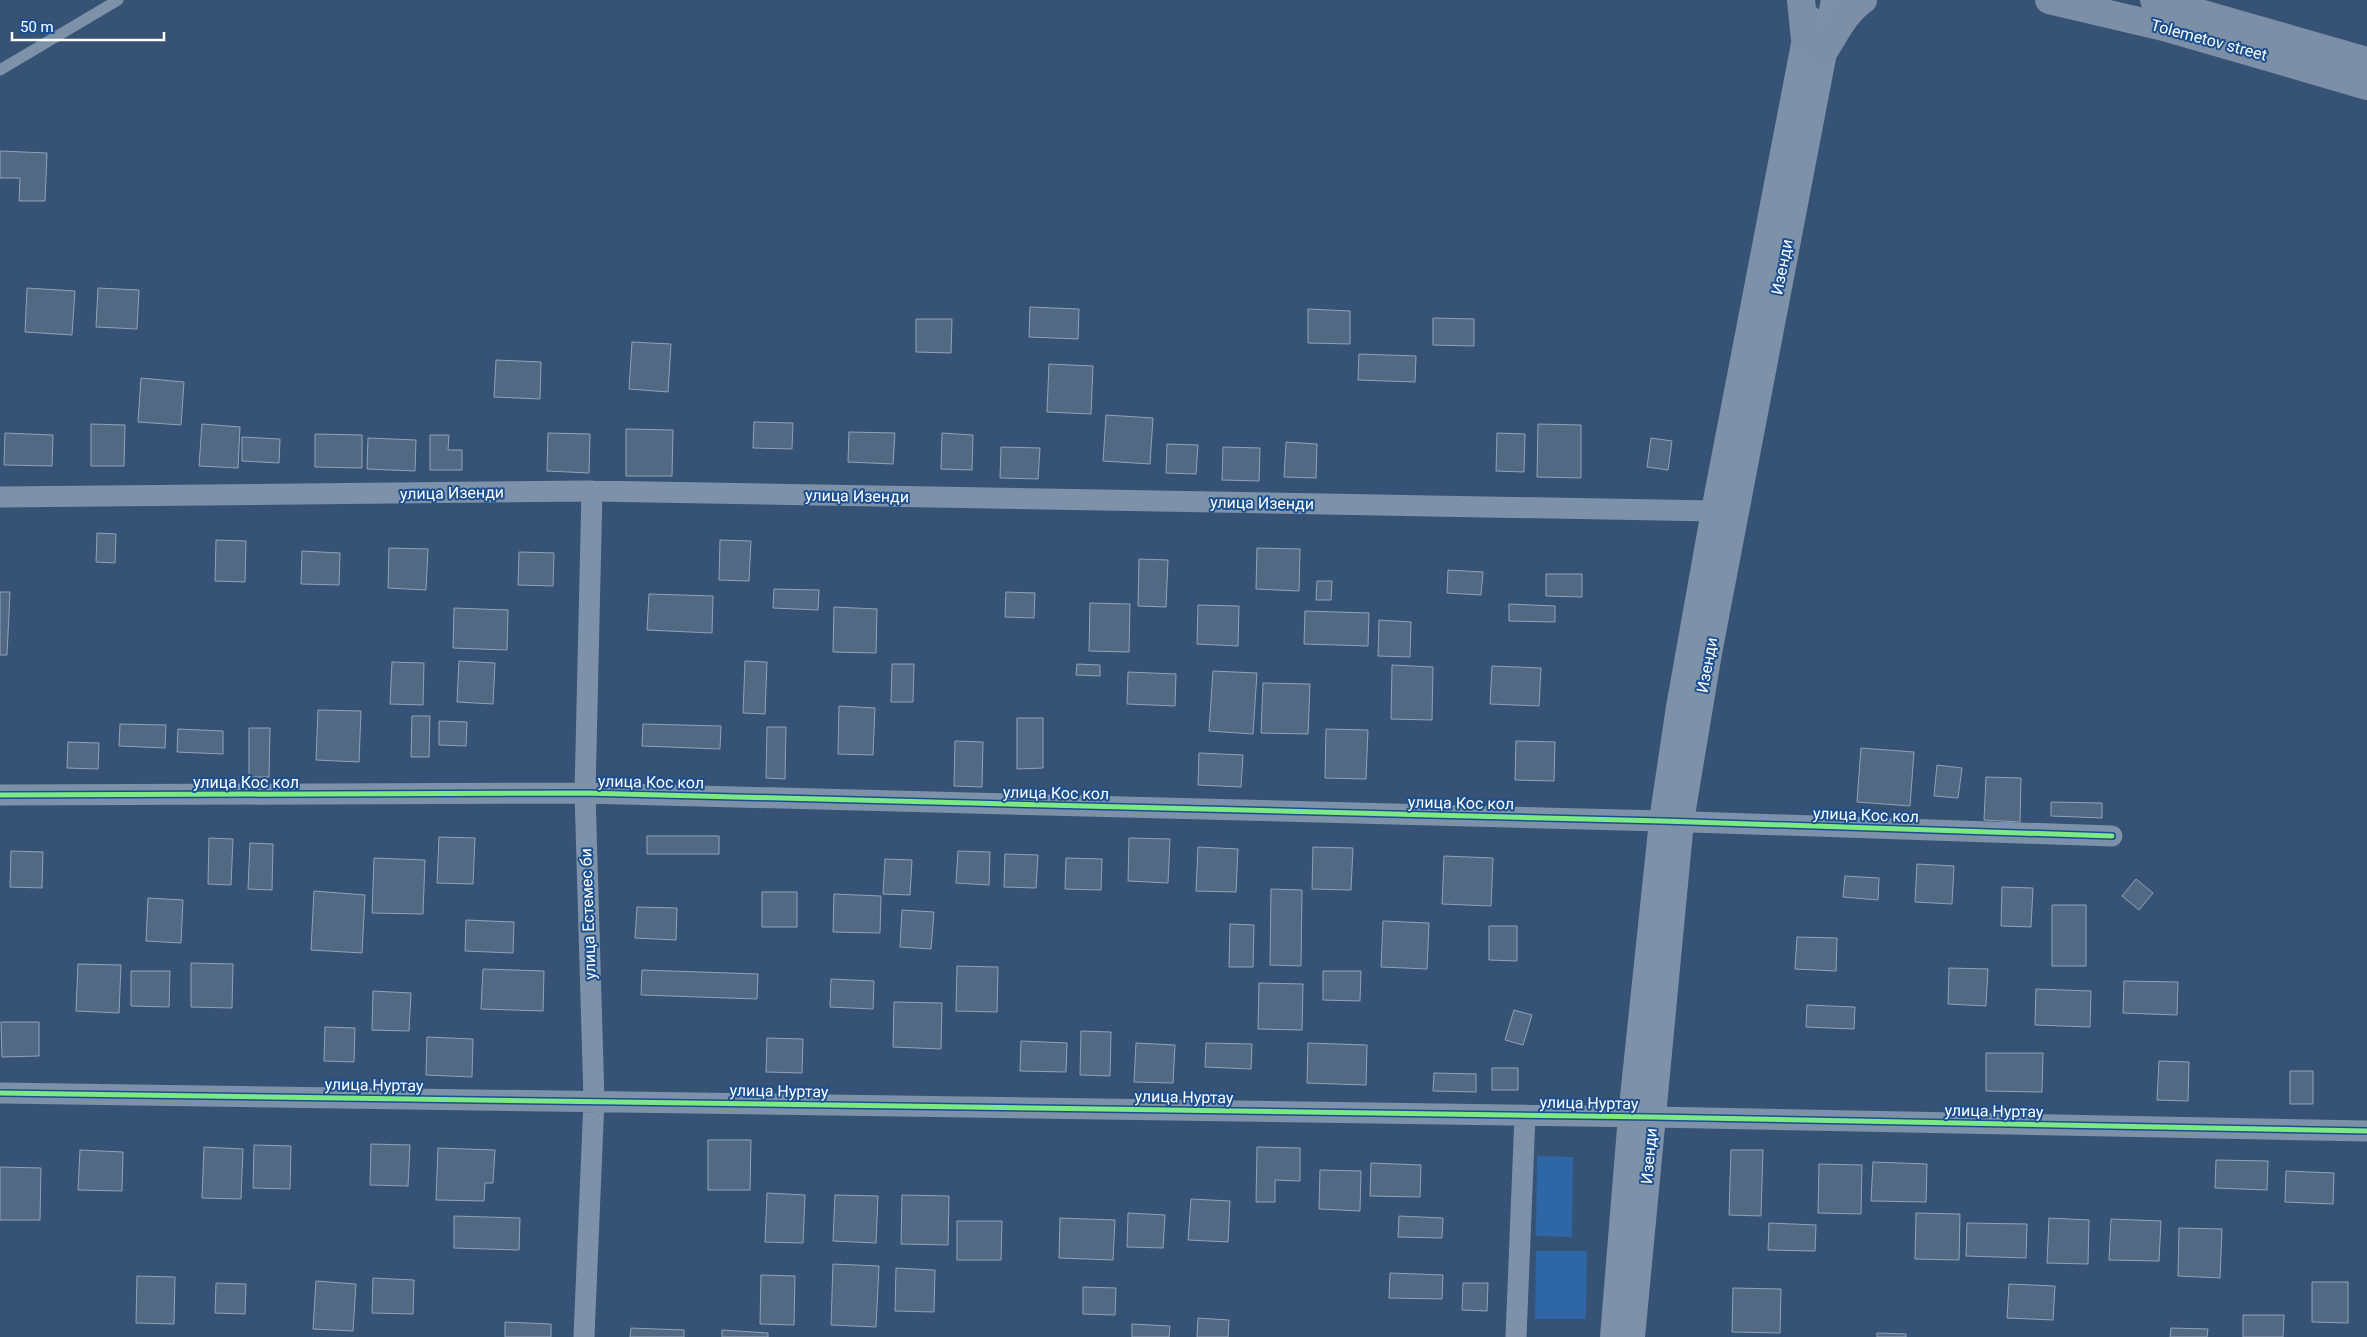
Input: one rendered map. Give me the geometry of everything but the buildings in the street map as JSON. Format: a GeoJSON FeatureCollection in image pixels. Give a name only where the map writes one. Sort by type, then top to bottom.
{"type":"FeatureCollection","features":[{"type":"Feature","properties":{"kind":"main road"},"geometry":{"type":"LineString","coordinates":[[1801,0],[1814,45],[1842,24],[1863,0]]}},
{"type":"Feature","properties":{"kind":"main road","name":"Tolemetov street"},"geometry":{"type":"LineString","coordinates":[[2049,0],[2174,30],[2367,86]]}},
{"type":"Feature","properties":{"kind":"main road","name":"Tolemetov street"},"geometry":{"type":"LineString","coordinates":[[2154,0],[2367,61]]}},
{"type":"Feature","properties":{"kind":"street","name":"Изенди"},"geometry":{"type":"LineString","coordinates":[[1612,1337],[1642,1116],[1672,821],[1679,707],[1724,513],[1814,45],[1813,0]]}},
{"type":"Feature","properties":{"kind":"street","name":"Изенди"},"geometry":{"type":"LineString","coordinates":[[1814,45],[1834,0]]}},
{"type":"Feature","properties":{"kind":"street","name":"улица Изенди"},"geometry":{"type":"LineString","coordinates":[[0,497],[592,491],[1724,513]]}},
{"type":"Feature","properties":{"kind":"street","name":"улица Естемес би"},"geometry":{"type":"LineString","coordinates":[[584,1337],[594,1100],[585,793],[592,491]]}},
{"type":"Feature","properties":{"kind":"street","name":"улица Кос кол"},"geometry":{"type":"LineString","coordinates":[[0,795],[585,793],[1672,821],[2112,836]]}},
{"type":"Feature","properties":{"kind":"street","name":"улица Нуртау"},"geometry":{"type":"LineString","coordinates":[[0,1094],[594,1100],[1642,1116],[2367,1131]]}},
{"type":"Feature","properties":{"kind":"street"},"geometry":{"type":"LineString","coordinates":[[1516,1337],[1525,1115]]}},
{"type":"Feature","properties":{"kind":"street","name":"Изенди"},"geometry":{"type":"LineString","coordinates":[[1632,1337],[1642,1116]]}},
{"type":"Feature","properties":{"kind":"lane"},"geometry":{"type":"LineString","coordinates":[[0,70],[118,0]]}},
{"type":"Feature","properties":{"kind":"shaded area"},"geometry":{"type":"Polygon","coordinates":[[[1537,1156],[1573,1157],[1572,1237],[1536,1236],[1537,1156]]]}},
{"type":"Feature","properties":{"kind":"shaded area"},"geometry":{"type":"Polygon","coordinates":[[[1536,1251],[1587,1251],[1586,1319],[1535,1319],[1536,1251]]]}},
{"type":"Feature","properties":{"kind":"cycle path"},"geometry":{"type":"LineString","coordinates":[[0,795],[585,793],[1662,821],[2112,836]]}},
{"type":"Feature","properties":{"kind":"cycle path"},"geometry":{"type":"LineString","coordinates":[[0,1093],[1653,1117],[2367,1131]]}}]}
